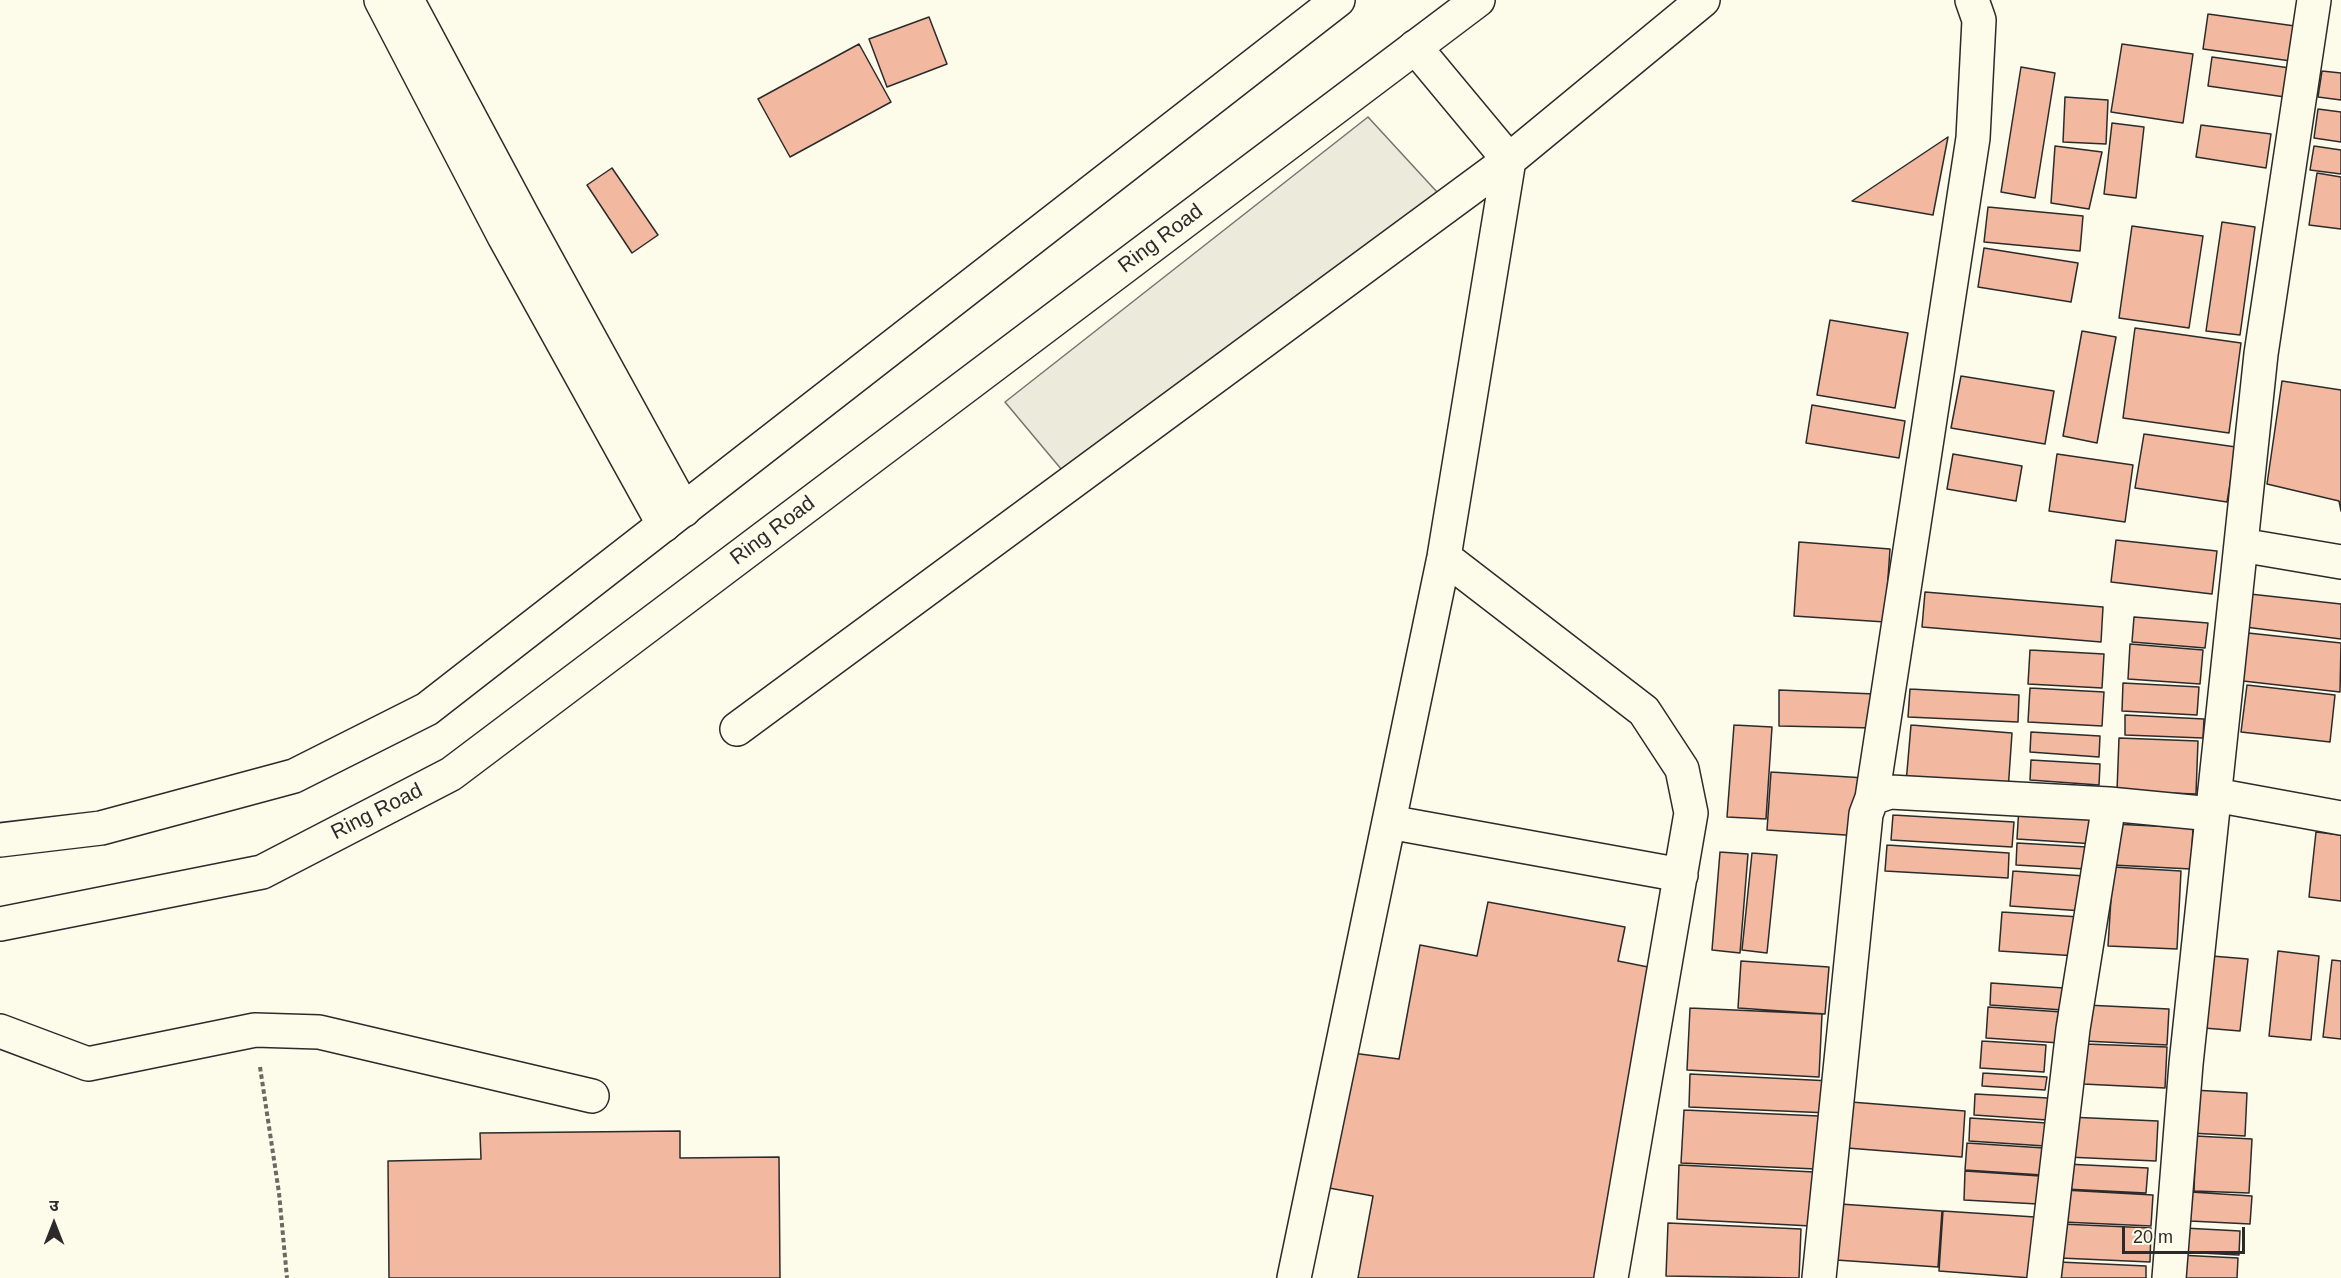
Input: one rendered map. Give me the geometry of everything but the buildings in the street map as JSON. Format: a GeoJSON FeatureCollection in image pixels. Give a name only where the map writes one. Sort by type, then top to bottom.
{"type":"FeatureCollection","features":[{"type":"Feature","properties":{"kind":"main road"},"geometry":{"type":"LineString","coordinates":[[381,0],[509,246],[674,518]]}},
{"type":"Feature","properties":{"kind":"main road"},"geometry":{"type":"LineString","coordinates":[[407,0],[523,217],[674,518]]}},
{"type":"Feature","properties":{"kind":"main road"},"geometry":{"type":"LineString","coordinates":[[0,840],[101,828],[294,776],[427,709],[1338,0]]}},
{"type":"Feature","properties":{"kind":"main road","name":"Ring Road"},"geometry":{"type":"LineString","coordinates":[[0,924],[262,872],[451,774],[1478,0]]}},
{"type":"Feature","properties":{"kind":"main road"},"geometry":{"type":"LineString","coordinates":[[737,729],[1509,160],[1702,0]]}},
{"type":"Feature","properties":{"kind":"main road"},"geometry":{"type":"LineString","coordinates":[[1819,1278],[1866,814],[1872,798],[1973,138],[1979,20],[1972,0]]}},
{"type":"Feature","properties":{"kind":"main road"},"geometry":{"type":"LineString","coordinates":[[2169,1278],[2186,1064],[2261,354],[2314,0]]}},
{"type":"Feature","properties":{"kind":"main road"},"geometry":{"type":"LineString","coordinates":[[1294,1278],[1444,557],[1509,160],[1415,47]]}},
{"type":"Feature","properties":{"kind":"main road"},"geometry":{"type":"LineString","coordinates":[[2241,544],[2341,562]]}},
{"type":"Feature","properties":{"kind":"main road"},"geometry":{"type":"LineString","coordinates":[[1444,557],[1644,711],[1682,769],[1691,813],[1611,1278]]}},
{"type":"Feature","properties":{"kind":"main road"},"geometry":{"type":"LineString","coordinates":[[1872,798],[1890,792],[2109,804],[2214,804],[2341,818]]}},
{"type":"Feature","properties":{"kind":"main road"},"geometry":{"type":"LineString","coordinates":[[2044,1278],[2073,1029],[2109,804]]}},
{"type":"Feature","properties":{"kind":"main road"},"geometry":{"type":"LineString","coordinates":[[1389,822],[1680,875]]}},
{"type":"Feature","properties":{"kind":"main road"},"geometry":{"type":"LineString","coordinates":[[0,1031],[88,1064],[255,1030],[319,1032],[592,1096]]}},
{"type":"Feature","properties":{"kind":"path"},"geometry":{"type":"LineString","coordinates":[[255,1030],[279,1194],[287,1278]]}},
{"type":"Feature","properties":{"kind":"shaded area"},"geometry":{"type":"Polygon","coordinates":[[[1368,117],[1449,205],[1072,482],[1005,402],[1368,117]]]}}]}
